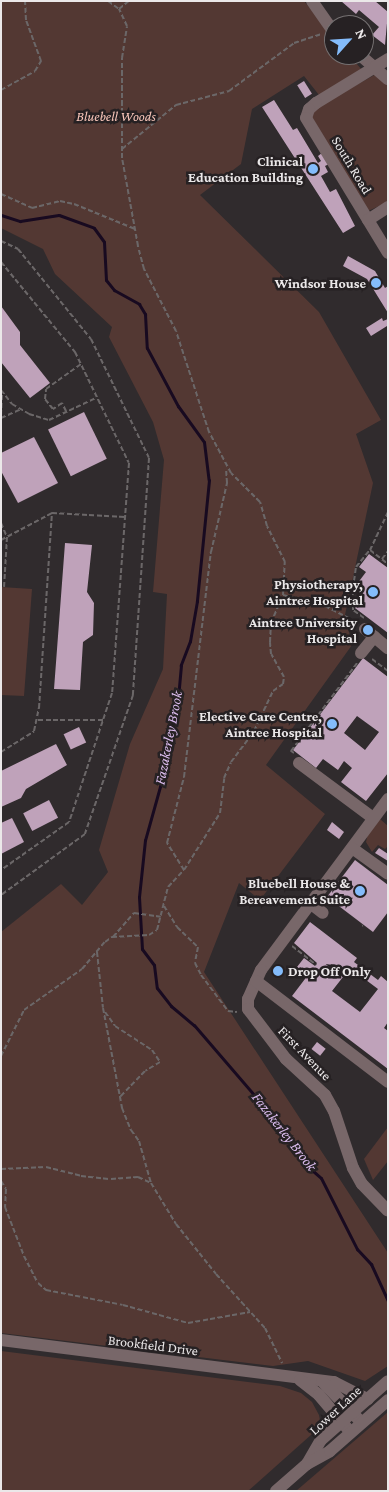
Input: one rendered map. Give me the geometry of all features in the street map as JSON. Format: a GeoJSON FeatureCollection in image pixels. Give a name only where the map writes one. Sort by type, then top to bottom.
{"type":"FeatureCollection","features":[{"type":"Feature","properties":{"kind":"street"},"geometry":{"type":"LineString","coordinates":[[312,1],[324,24]]}},
{"type":"Feature","properties":{"kind":"street"},"geometry":{"type":"LineString","coordinates":[[375,67],[388,59]]}},
{"type":"Feature","properties":{"kind":"street"},"geometry":{"type":"LineString","coordinates":[[372,65],[388,79]]}},
{"type":"Feature","properties":{"kind":"street","name":"South Road"},"geometry":{"type":"LineString","coordinates":[[375,67],[309,108],[306,118],[388,253]]}},
{"type":"Feature","properties":{"kind":"street"},"geometry":{"type":"LineString","coordinates":[[368,220],[388,206]]}},
{"type":"Feature","properties":{"kind":"street"},"geometry":{"type":"LineString","coordinates":[[362,655],[369,633],[388,648]]}},
{"type":"Feature","properties":{"kind":"street"},"geometry":{"type":"LineString","coordinates":[[299,760],[373,818]]}},
{"type":"Feature","properties":{"kind":"street"},"geometry":{"type":"LineString","coordinates":[[248,1009],[256,980],[310,903],[388,799]]}},
{"type":"Feature","properties":{"kind":"street"},"geometry":{"type":"LineString","coordinates":[[352,848],[388,874]]}},
{"type":"Feature","properties":{"kind":"street"},"geometry":{"type":"LineString","coordinates":[[310,903],[323,913]]}},
{"type":"Feature","properties":{"kind":"street"},"geometry":{"type":"LineString","coordinates":[[256,980],[388,1082]]}},
{"type":"Feature","properties":{"kind":"street","name":"First Avenue"},"geometry":{"type":"LineString","coordinates":[[248,1009],[286,1059],[326,1095],[334,1111],[353,1168],[362,1184],[388,1211]]}},
{"type":"Feature","properties":{"kind":"street","name":"Brookfield Drive"},"geometry":{"type":"LineString","coordinates":[[1,1340],[300,1380],[322,1381],[340,1384],[368,1399]]}},
{"type":"Feature","properties":{"kind":"street"},"geometry":{"type":"LineString","coordinates":[[300,1380],[319,1395],[351,1432]]}},
{"type":"Feature","properties":{"kind":"street"},"geometry":{"type":"LineString","coordinates":[[322,1381],[362,1423]]}},
{"type":"Feature","properties":{"kind":"street","name":"Lower Lane"},"geometry":{"type":"LineString","coordinates":[[306,1464],[321,1440],[388,1382]]}},
{"type":"Feature","properties":{"kind":"street","name":"Lower Lane"},"geometry":{"type":"LineString","coordinates":[[276,1491],[306,1464],[330,1451],[388,1400]]}},
{"type":"Feature","properties":{"kind":"path"},"geometry":{"type":"LineString","coordinates":[[1,90],[35,71],[41,61],[26,20],[25,1]]}},
{"type":"Feature","properties":{"kind":"path"},"geometry":{"type":"LineString","coordinates":[[108,1],[119,9],[127,26],[122,58],[122,150],[144,269],[176,331],[199,406],[226,466],[260,502],[267,526],[285,562],[283,595],[271,623],[270,642],[271,654],[284,677],[283,684],[272,691],[254,731],[231,762],[224,778],[220,813],[184,870],[168,887],[157,930],[149,935],[112,937]]}},
{"type":"Feature","properties":{"kind":"path"},"geometry":{"type":"LineString","coordinates":[[119,9],[128,1]]}},
{"type":"Feature","properties":{"kind":"path"},"geometry":{"type":"LineString","coordinates":[[122,150],[176,105],[229,91],[294,44],[324,35]]}},
{"type":"Feature","properties":{"kind":"path"},"geometry":{"type":"LineString","coordinates":[[1,194],[32,208],[60,202],[74,204],[136,229]]}},
{"type":"Feature","properties":{"kind":"path"},"geometry":{"type":"LineString","coordinates":[[1,241],[18,249],[91,339],[149,458],[132,695],[126,714],[85,834],[1,895]]}},
{"type":"Feature","properties":{"kind":"path"},"geometry":{"type":"LineString","coordinates":[[1,262],[75,352],[129,463],[112,693],[69,822],[1,870]]}},
{"type":"Feature","properties":{"kind":"path"},"geometry":{"type":"LineString","coordinates":[[66,412],[62,403],[53,409],[45,399],[46,389],[81,364]]}},
{"type":"Feature","properties":{"kind":"path"},"geometry":{"type":"LineString","coordinates":[[2,391],[21,409],[49,420],[97,398]]}},
{"type":"Feature","properties":{"kind":"path"},"geometry":{"type":"LineString","coordinates":[[2,391],[1,417],[21,409]]}},
{"type":"Feature","properties":{"kind":"path"},"geometry":{"type":"LineString","coordinates":[[184,870],[167,843],[184,777],[211,552],[226,483],[226,466]]}},
{"type":"Feature","properties":{"kind":"path"},"geometry":{"type":"LineString","coordinates":[[369,633],[370,623],[353,610],[352,588],[356,567],[370,550],[388,512]]}},
{"type":"Feature","properties":{"kind":"path"},"geometry":{"type":"LineString","coordinates":[[1,540],[52,513],[125,518]]}},
{"type":"Feature","properties":{"kind":"path"},"geometry":{"type":"LineString","coordinates":[[1,752],[34,732],[37,720],[52,513]]}},
{"type":"Feature","properties":{"kind":"path"},"geometry":{"type":"LineString","coordinates":[[1,523],[8,537],[4,587]]}},
{"type":"Feature","properties":{"kind":"path"},"geometry":{"type":"LineString","coordinates":[[370,550],[388,564]]}},
{"type":"Feature","properties":{"kind":"path"},"geometry":{"type":"LineString","coordinates":[[382,559],[388,551]]}},
{"type":"Feature","properties":{"kind":"path"},"geometry":{"type":"LineString","coordinates":[[283,595],[325,606],[352,618],[369,633]]}},
{"type":"Feature","properties":{"kind":"path"},"geometry":{"type":"LineString","coordinates":[[299,760],[291,750],[362,655],[388,671]]}},
{"type":"Feature","properties":{"kind":"path"},"geometry":{"type":"LineString","coordinates":[[37,720],[103,720]]}},
{"type":"Feature","properties":{"kind":"path"},"geometry":{"type":"LineString","coordinates":[[164,906],[177,927],[198,947],[195,963],[228,1011],[248,1009]]}},
{"type":"Feature","properties":{"kind":"path"},"geometry":{"type":"LineString","coordinates":[[1,1056],[24,1010],[65,983],[134,913],[161,917]]}},
{"type":"Feature","properties":{"kind":"path"},"geometry":{"type":"LineString","coordinates":[[292,940],[294,948],[316,965]]}},
{"type":"Feature","properties":{"kind":"path"},"geometry":{"type":"LineString","coordinates":[[97,952],[103,1008],[120,1098],[131,1130],[139,1140],[151,1183],[176,1224],[265,1328],[287,1377]]}},
{"type":"Feature","properties":{"kind":"path"},"geometry":{"type":"LineString","coordinates":[[103,1008],[116,1026],[152,1050],[160,1062],[145,1071],[120,1098]]}},
{"type":"Feature","properties":{"kind":"path"},"geometry":{"type":"LineString","coordinates":[[1,1169],[46,1167],[81,1176],[111,1179],[138,1177],[151,1183]]}},
{"type":"Feature","properties":{"kind":"path"},"geometry":{"type":"LineString","coordinates":[[1,1181],[6,1189],[5,1207],[21,1249],[31,1270],[46,1290],[123,1305],[188,1323],[251,1312]]}},
{"type":"Feature","properties":{"kind":"green space","name":"Bluebell Woods"},"geometry":{"type":"Polygon","coordinates":[[[1,1],[304,1],[324,25],[324,65],[358,65],[362,70],[319,95],[304,76],[252,109],[241,164],[200,195],[319,312],[381,420],[356,434],[373,483],[345,615],[352,645],[266,765],[325,814],[260,900],[239,883],[204,972],[388,1253],[388,1366],[365,1381],[308,1361],[273,1366],[1,1333],[1,932],[61,884],[82,905],[108,872],[99,850],[130,744],[163,669],[167,594],[153,592],[164,460],[153,422],[109,337],[112,327],[55,274],[43,249],[1,228],[1,1]]]}},
{"type":"Feature","properties":{"kind":"green space"},"geometry":{"type":"Polygon","coordinates":[[[378,73],[388,83],[388,202],[368,211],[312,119],[311,110],[378,73]]]}},
{"type":"Feature","properties":{"kind":"green space"},"geometry":{"type":"Polygon","coordinates":[[[1,587],[32,589],[24,696],[1,695],[1,587]]]}},
{"type":"Feature","properties":{"kind":"green space"},"geometry":{"type":"Polygon","coordinates":[[[380,819],[388,826],[388,846],[385,849],[378,845],[372,852],[366,842],[368,833],[380,819]]]}},
{"type":"Feature","properties":{"kind":"green space"},"geometry":{"type":"Polygon","coordinates":[[[388,1127],[388,1161],[373,1180],[364,1159],[388,1127]]]}},
{"type":"Feature","properties":{"kind":"green space"},"geometry":{"type":"Polygon","coordinates":[[[1,1351],[280,1386],[301,1393],[312,1402],[319,1415],[321,1426],[248,1491],[1,1491],[1,1351]]]}},
{"type":"Feature","properties":{"kind":"green space"},"geometry":{"type":"Polygon","coordinates":[[[388,1412],[388,1491],[296,1491],[388,1412]]]}},
{"type":"Feature","properties":{"kind":"building"},"geometry":{"type":"Polygon","coordinates":[[[341,1],[375,1],[388,12],[385,45],[374,37],[374,33],[379,27],[374,23],[374,15],[365,15],[359,10],[356,14],[341,1]]]}},
{"type":"Feature","properties":{"kind":"building"},"geometry":{"type":"Polygon","coordinates":[[[304,81],[312,94],[305,98],[297,85],[304,81]]]}},
{"type":"Feature","properties":{"kind":"building","name":"Clinical Education Building"},"geometry":{"type":"Polygon","coordinates":[[[274,100],[293,130],[297,128],[318,163],[321,161],[318,156],[322,153],[329,164],[325,166],[328,172],[321,176],[330,192],[336,189],[355,226],[343,233],[262,107],[274,100]]]}},
{"type":"Feature","properties":{"kind":"building","name":"Windsor House"},"geometry":{"type":"Polygon","coordinates":[[[348,256],[375,271],[385,288],[388,286],[388,313],[367,279],[343,266],[348,256]]]}},
{"type":"Feature","properties":{"kind":"building"},"geometry":{"type":"Polygon","coordinates":[[[1,306],[20,332],[20,345],[50,383],[30,398],[1,362],[1,306]]]}},
{"type":"Feature","properties":{"kind":"building","name":"Windsor House"},"geometry":{"type":"Polygon","coordinates":[[[382,318],[383,321],[388,319],[387,326],[371,336],[366,328],[382,318]]]}},
{"type":"Feature","properties":{"kind":"building"},"geometry":{"type":"Polygon","coordinates":[[[84,412],[107,459],[71,476],[48,430],[84,412]]]}},
{"type":"Feature","properties":{"kind":"building"},"geometry":{"type":"Polygon","coordinates":[[[34,437],[58,483],[18,503],[1,471],[1,453],[34,437]]]}},
{"type":"Feature","properties":{"kind":"building"},"geometry":{"type":"Polygon","coordinates":[[[65,543],[92,545],[87,592],[94,603],[93,635],[83,642],[80,690],[54,689],[65,543]]]}},
{"type":"Feature","properties":{"kind":"building","name":"Physiotherapy, Aintree Hospital"},"geometry":{"type":"Polygon","coordinates":[[[369,554],[388,568],[388,633],[355,608],[364,595],[354,588],[366,572],[359,567],[369,554]]]}},
{"type":"Feature","properties":{"kind":"building","name":"Elective Care Centre, Aintree Hospital"},"geometry":{"type":"Polygon","coordinates":[[[363,658],[388,677],[388,773],[366,801],[341,782],[352,768],[344,761],[338,770],[323,759],[316,768],[293,750],[363,658]],[[357,716],[344,733],[365,750],[379,732],[357,716]]]}},
{"type":"Feature","properties":{"kind":"building"},"geometry":{"type":"Polygon","coordinates":[[[79,727],[86,742],[71,750],[64,734],[79,727]]]}},
{"type":"Feature","properties":{"kind":"building"},"geometry":{"type":"Polygon","coordinates":[[[56,744],[67,765],[26,789],[21,798],[1,807],[1,771],[56,744]]]}},
{"type":"Feature","properties":{"kind":"building"},"geometry":{"type":"Polygon","coordinates":[[[49,800],[58,818],[32,831],[23,813],[49,800]]]}},
{"type":"Feature","properties":{"kind":"building"},"geometry":{"type":"Polygon","coordinates":[[[12,818],[24,842],[1,854],[1,823],[12,818]]]}},
{"type":"Feature","properties":{"kind":"building"},"geometry":{"type":"Polygon","coordinates":[[[332,822],[344,832],[339,839],[327,830],[332,822]]]}},
{"type":"Feature","properties":{"kind":"building"},"geometry":{"type":"Polygon","coordinates":[[[379,848],[388,854],[388,861],[375,853],[379,848]]]}},
{"type":"Feature","properties":{"kind":"building","name":"Bluebell House & Bereavement Suite"},"geometry":{"type":"Polygon","coordinates":[[[355,860],[388,885],[388,912],[373,932],[327,897],[355,860]]]}},
{"type":"Feature","properties":{"kind":"building"},"geometry":{"type":"Polygon","coordinates":[[[310,922],[357,958],[354,962],[378,980],[381,976],[388,982],[388,1022],[384,1028],[388,1031],[388,1069],[292,996],[308,975],[297,967],[304,958],[315,966],[317,963],[294,943],[310,922]],[[350,968],[332,991],[360,1012],[378,989],[350,968]]]}},
{"type":"Feature","properties":{"kind":"building"},"geometry":{"type":"Polygon","coordinates":[[[317,1042],[326,1049],[320,1056],[311,1049],[317,1042]]]}},
{"type":"Feature","properties":{"kind":"waterway","name":"Fazakerley Brook"},"geometry":{"type":"LineString","coordinates":[[1,215],[20,221],[59,215],[94,228],[104,242],[106,280],[114,290],[139,304],[145,314],[147,348],[178,406],[204,442],[209,480],[197,601],[190,641],[181,665],[177,709],[167,739],[166,765],[145,840],[139,897],[142,949],[154,965],[157,988],[171,1006],[194,1025],[256,1097],[305,1164],[321,1178],[357,1249],[371,1264],[388,1301]]}},
{"type":"Feature","properties":{"kind":"place","name":"Clinical Education Building"},"geometry":{"type":"Point","coordinates":[313,169]}},
{"type":"Feature","properties":{"kind":"place","name":"Windsor House"},"geometry":{"type":"Point","coordinates":[376,283]}},
{"type":"Feature","properties":{"kind":"place","name":"Physiotherapy, Aintree Hospital"},"geometry":{"type":"Point","coordinates":[373,592]}},
{"type":"Feature","properties":{"kind":"place","name":"Aintree University Hospital"},"geometry":{"type":"Point","coordinates":[368,630]}},
{"type":"Feature","properties":{"kind":"place","name":"Elective Care Centre, Aintree Hospital"},"geometry":{"type":"Point","coordinates":[332,724]}},
{"type":"Feature","properties":{"kind":"place","name":"Bluebell House & Bereavement Suite"},"geometry":{"type":"Point","coordinates":[360,891]}},
{"type":"Feature","properties":{"kind":"place","name":"Drop Off Only"},"geometry":{"type":"Point","coordinates":[278,971]}}]}
